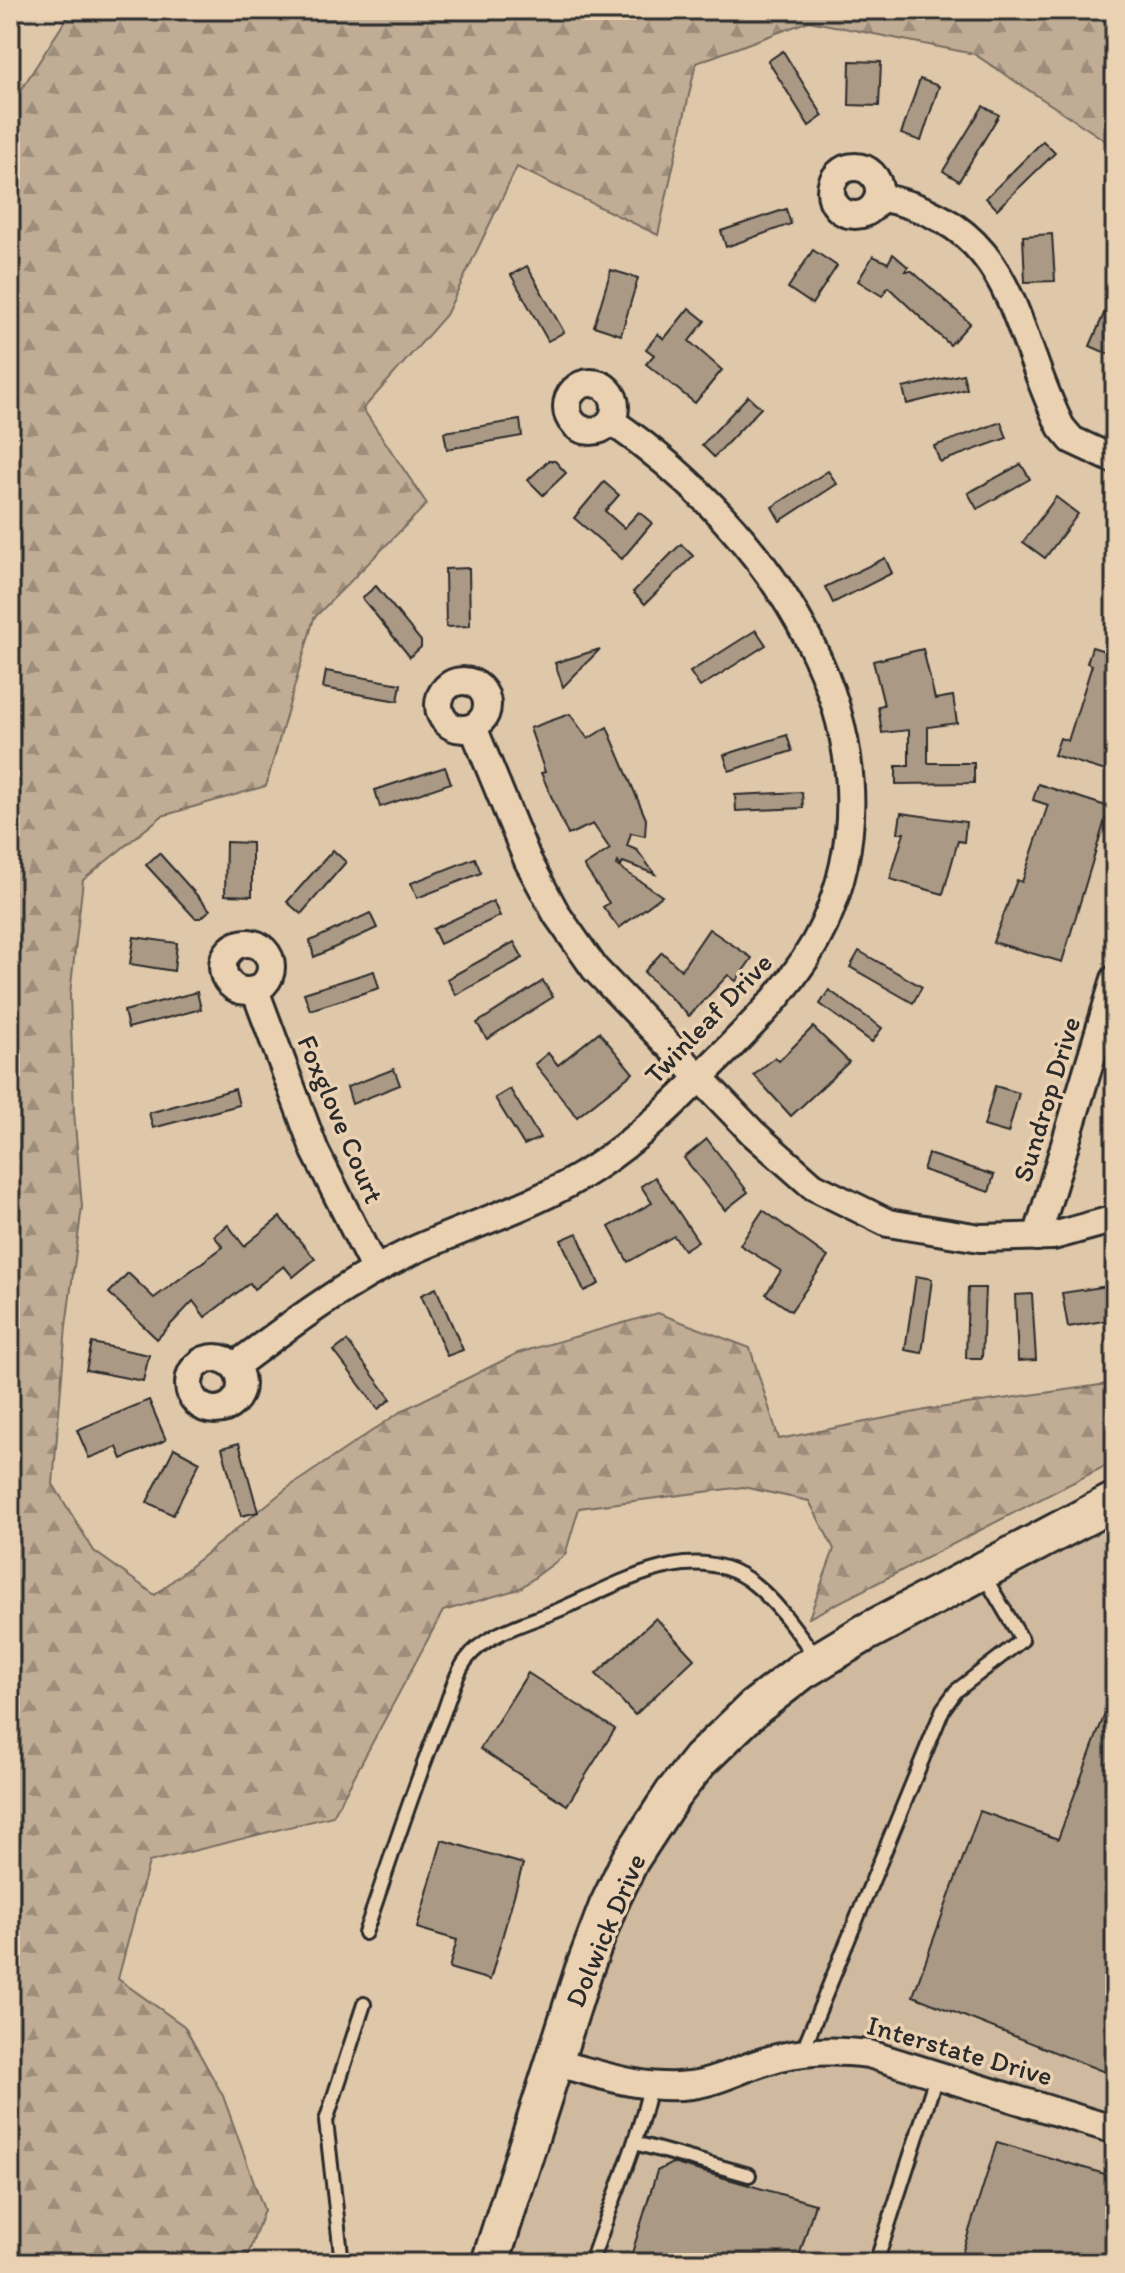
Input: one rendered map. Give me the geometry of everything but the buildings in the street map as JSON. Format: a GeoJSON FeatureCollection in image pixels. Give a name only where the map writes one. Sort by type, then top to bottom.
{"type":"FeatureCollection","features":[{"type":"Feature","properties":{"kind":"main road","name":"Dolwick Drive"},"geometry":{"type":"LineString","coordinates":[[490,2263],[553,2062],[608,1906],[630,1860],[673,1794],[700,1760],[754,1708],[819,1660],[1115,1501]]}},
{"type":"Feature","properties":{"kind":"street"},"geometry":{"type":"LineString","coordinates":[[879,197],[906,202],[970,236],[996,266],[1008,291],[1061,427],[1072,440],[1115,460]]}},
{"type":"Feature","properties":{"kind":"street","name":"Twinleaf Drive"},"geometry":{"type":"LineString","coordinates":[[235,1366],[312,1309],[375,1270],[517,1209],[591,1171],[625,1147],[700,1078],[795,977],[823,927],[848,842],[852,813],[845,740],[821,665],[780,590],[749,545],[699,493],[611,421]]}},
{"type":"Feature","properties":{"kind":"street"},"geometry":{"type":"LineString","coordinates":[[473,727],[528,861],[557,915],[595,969],[700,1078],[813,1186],[846,1205],[888,1223],[938,1234],[980,1238],[1053,1236],[1115,1219]]}},
{"type":"Feature","properties":{"kind":"street","name":"Sundrop Drive"},"geometry":{"type":"LineString","coordinates":[[1037,1237],[1115,979]]}},
{"type":"Feature","properties":{"kind":"street","name":"Foxglove Court"},"geometry":{"type":"LineString","coordinates":[[255,990],[315,1151],[375,1270]]}},
{"type":"Feature","properties":{"kind":"street","name":"Interstate Drive"},"geometry":{"type":"LineString","coordinates":[[553,2062],[650,2086],[715,2080],[764,2061],[802,2053],[834,2050],[869,2054],[1115,2130]]}},
{"type":"Feature","properties":{"kind":"lane"},"geometry":{"type":"LineString","coordinates":[[365,1933],[422,1767],[460,1673],[466,1660],[487,1641],[642,1574],[670,1564],[702,1564],[723,1567],[752,1581],[775,1602],[819,1660]]}},
{"type":"Feature","properties":{"kind":"lane"},"geometry":{"type":"LineString","coordinates":[[802,2053],[943,1709],[956,1691],[1022,1640],[981,1571]]}},
{"type":"Feature","properties":{"kind":"lane"},"geometry":{"type":"LineString","coordinates":[[342,2263],[326,2121],[364,2004]]}},
{"type":"Feature","properties":{"kind":"lane"},"geometry":{"type":"LineString","coordinates":[[876,2263],[937,2074]]}},
{"type":"Feature","properties":{"kind":"lane"},"geometry":{"type":"LineString","coordinates":[[591,2263],[613,2194],[635,2143],[650,2086]]}},
{"type":"Feature","properties":{"kind":"lane"},"geometry":{"type":"LineString","coordinates":[[635,2143],[749,2175]]}},
{"type":"Feature","properties":{"kind":"shaded area"},"geometry":{"type":"Polygon","coordinates":[[[1115,1501],[1115,2263],[490,2263],[608,1906],[754,1708],[1115,1501]]]}},
{"type":"Feature","properties":{"kind":"green space"},"geometry":{"type":"Polygon","coordinates":[[[72,10],[1115,10],[1115,147],[974,54],[809,21],[696,63],[658,235],[517,167],[446,315],[363,409],[427,504],[314,618],[266,786],[162,816],[83,880],[70,994],[74,1112],[82,1207],[66,1326],[53,1484],[94,1551],[155,1595],[286,1489],[403,1410],[518,1353],[658,1313],[750,1348],[779,1439],[931,1409],[1115,1383],[1115,1461],[809,1618],[834,1549],[809,1501],[743,1487],[579,1508],[565,1555],[519,1589],[443,1611],[333,1816],[149,1862],[118,1979],[184,2026],[223,2096],[264,2210],[245,2263],[10,2263],[10,107],[72,10]]]}}]}
